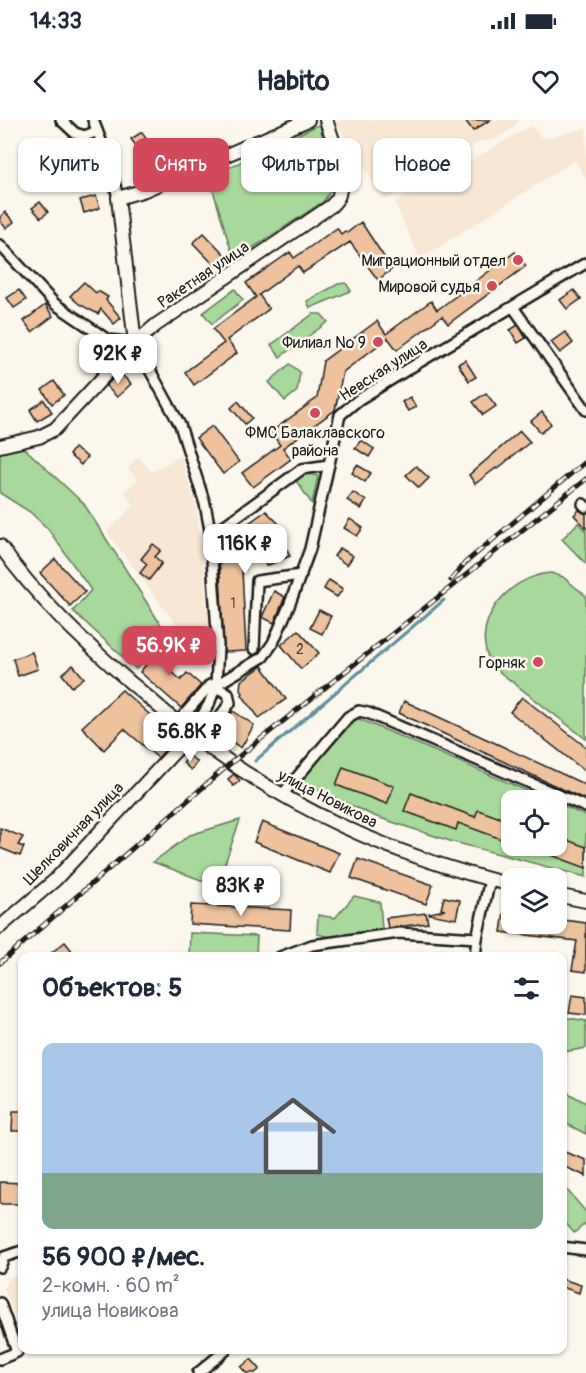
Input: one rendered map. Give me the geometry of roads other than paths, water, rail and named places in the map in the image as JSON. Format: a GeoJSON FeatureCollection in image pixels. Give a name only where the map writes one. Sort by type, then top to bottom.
{"type":"FeatureCollection","features":[{"type":"Feature","properties":{"kind":"main road"},"geometry":{"type":"LineString","coordinates":[[135,343],[118,198],[146,190],[308,120]]}},
{"type":"Feature","properties":{"kind":"main road","name":"Ракетная улица"},"geometry":{"type":"LineString","coordinates":[[0,446],[39,437],[55,429],[135,343],[156,325],[331,206],[339,197],[340,185],[334,145],[326,120]]}},
{"type":"Feature","properties":{"kind":"main road","name":"улица Новикова"},"geometry":{"type":"LineString","coordinates":[[0,546],[20,574],[99,656],[282,795],[324,818],[388,847],[501,882]]}},
{"type":"Feature","properties":{"kind":"main road","name":"Шелковичная улица"},"geometry":{"type":"LineString","coordinates":[[0,927],[55,880],[194,729]]}},
{"type":"Feature","properties":{"kind":"main road"},"geometry":{"type":"LineString","coordinates":[[567,897],[586,901]]}},
{"type":"Feature","properties":{"kind":"street"},"geometry":{"type":"LineString","coordinates":[[61,120],[75,133],[85,136],[97,130]]}},
{"type":"Feature","properties":{"kind":"street"},"geometry":{"type":"LineString","coordinates":[[93,120],[110,164],[118,198]]}},
{"type":"Feature","properties":{"kind":"street"},"geometry":{"type":"LineString","coordinates":[[0,245],[55,304],[108,340],[135,343],[180,425],[205,504],[210,530],[218,646],[216,686],[209,704],[194,729],[208,734],[230,703],[228,693],[216,686]]}},
{"type":"Feature","properties":{"kind":"street","name":"Невская улица"},"geometry":{"type":"LineString","coordinates":[[194,729],[184,715],[210,685],[216,686],[263,657],[273,643],[310,549],[340,415],[358,400],[398,375],[586,263]]}},
{"type":"Feature","properties":{"kind":"street"},"geometry":{"type":"LineString","coordinates":[[513,307],[586,410]]}},
{"type":"Feature","properties":{"kind":"street"},"geometry":{"type":"LineString","coordinates":[[210,530],[221,528],[302,469],[329,465]]}},
{"type":"Feature","properties":{"kind":"street"},"geometry":{"type":"LineString","coordinates":[[254,649],[257,581],[301,575]]}},
{"type":"Feature","properties":{"kind":"street"},"geometry":{"type":"LineString","coordinates":[[282,795],[348,717],[359,711],[586,807]]}},
{"type":"Feature","properties":{"kind":"street"},"geometry":{"type":"LineString","coordinates":[[476,952],[490,879]]}},
{"type":"Feature","properties":{"kind":"street"},"geometry":{"type":"LineString","coordinates":[[293,952],[312,945],[399,933],[477,938]]}},
{"type":"Feature","properties":{"kind":"street"},"geometry":{"type":"LineString","coordinates":[[567,1248],[586,1250]]}},
{"type":"Feature","properties":{"kind":"street"},"geometry":{"type":"LineString","coordinates":[[0,1267],[4,1257],[18,1252]]}},
{"type":"Feature","properties":{"kind":"street"},"geometry":{"type":"LineString","coordinates":[[0,1303],[17,1352],[0,1359]]}},
{"type":"Feature","properties":{"kind":"street"},"geometry":{"type":"LineString","coordinates":[[198,1373],[221,1354]]}},
{"type":"Feature","properties":{"kind":"waterway"},"geometry":{"type":"LineString","coordinates":[[255,761],[444,600]]}},
{"type":"Feature","properties":{"kind":"railway"},"geometry":{"type":"LineString","coordinates":[[451,580],[465,563],[586,461]]}},
{"type":"Feature","properties":{"kind":"railway"},"geometry":{"type":"LineString","coordinates":[[0,963],[232,762],[586,479]]}},
{"type":"Feature","properties":{"kind":"place","name":"Миграционный отдел"},"geometry":{"type":"Point","coordinates":[518,260]}},
{"type":"Feature","properties":{"kind":"place","name":"Мировой судья"},"geometry":{"type":"Point","coordinates":[492,286]}},
{"type":"Feature","properties":{"kind":"place","name":"Филиал No 9"},"geometry":{"type":"Point","coordinates":[378,342]}},
{"type":"Feature","properties":{"kind":"place","name":"ФМС Балаклавского района"},"geometry":{"type":"Point","coordinates":[315,413]}},
{"type":"Feature","properties":{"kind":"place","name":"Горняк"},"geometry":{"type":"Point","coordinates":[538,662]}}]}
